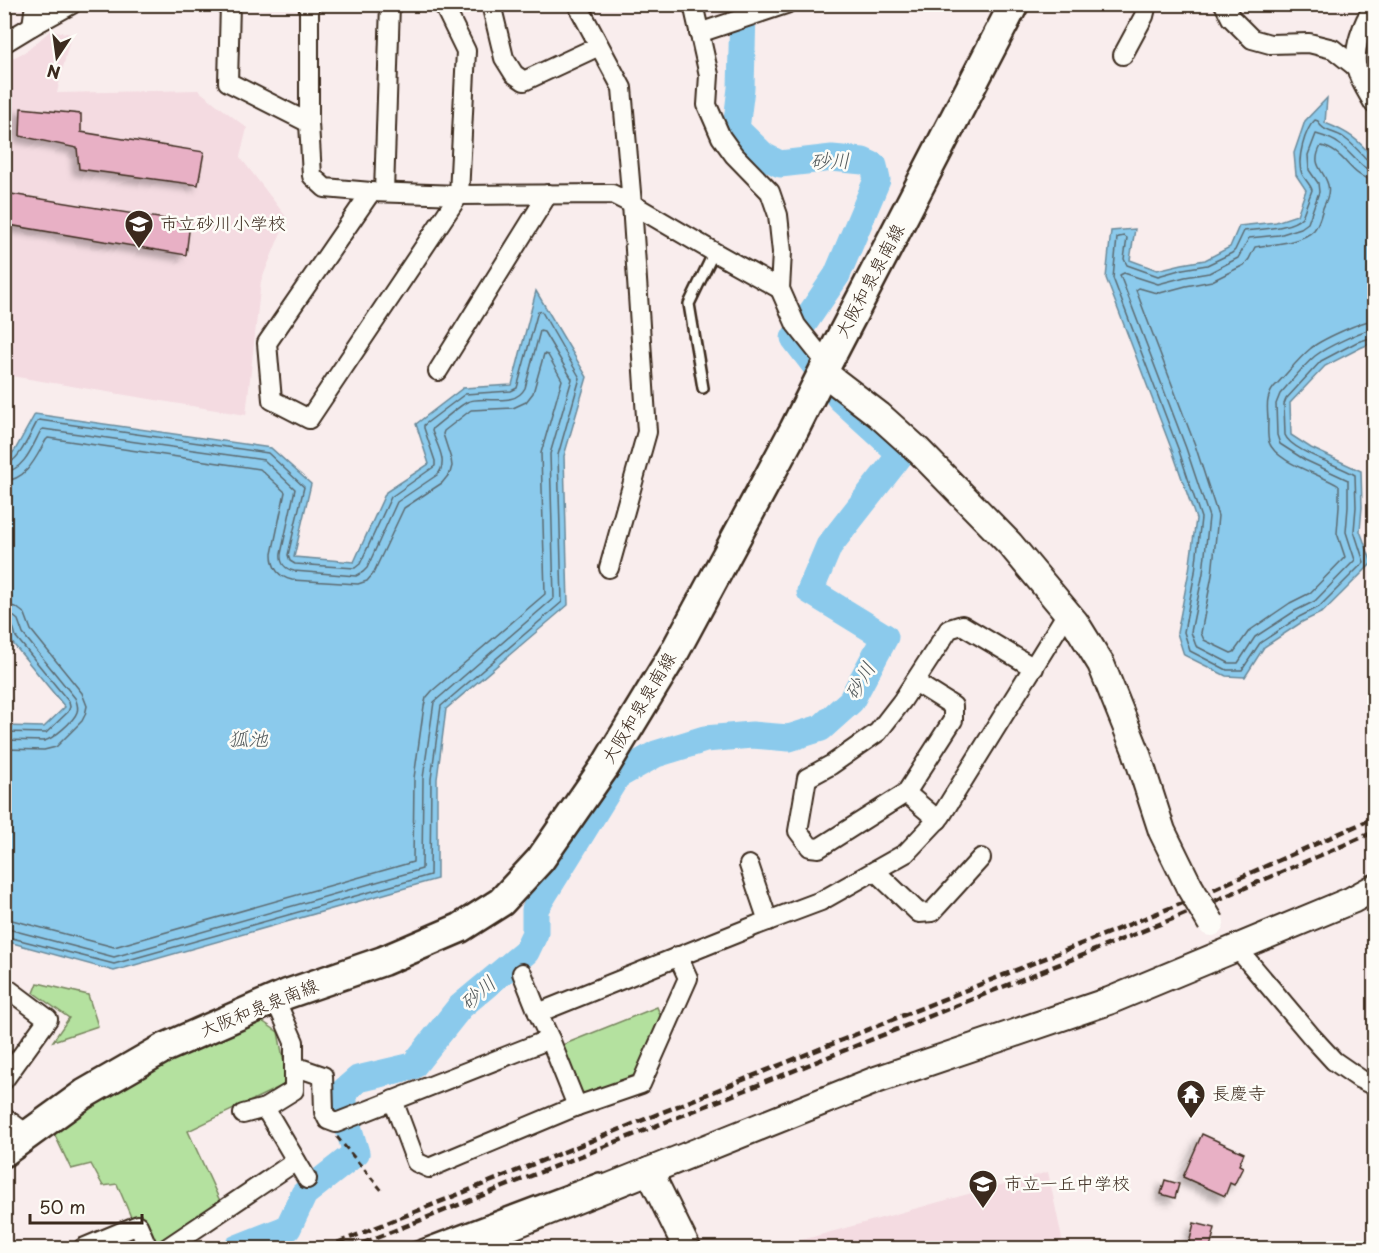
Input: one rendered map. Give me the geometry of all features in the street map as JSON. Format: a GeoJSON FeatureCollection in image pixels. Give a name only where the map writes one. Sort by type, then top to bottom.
{"type":"FeatureCollection","features":[{"type":"Feature","properties":{"kind":"main road","name":"大阪和泉泉南線"},"geometry":{"type":"LineString","coordinates":[[4,1152],[84,1094],[164,1048],[275,999],[383,961],[460,928],[501,902],[540,860],[606,765],[674,653],[794,430],[1014,4]]}},
{"type":"Feature","properties":{"kind":"street"},"geometry":{"type":"LineString","coordinates":[[32,26],[35,4]]}},
{"type":"Feature","properties":{"kind":"street"},"geometry":{"type":"LineString","coordinates":[[4,43],[72,4]]}},
{"type":"Feature","properties":{"kind":"street"},"geometry":{"type":"LineString","coordinates":[[230,4],[228,82],[309,123]]}},
{"type":"Feature","properties":{"kind":"street"},"geometry":{"type":"LineString","coordinates":[[309,4],[309,123],[312,176],[325,188],[459,195],[612,194],[780,289]]}},
{"type":"Feature","properties":{"kind":"street"},"geometry":{"type":"LineString","coordinates":[[390,4],[377,192],[267,343],[272,400],[309,419],[459,195],[466,51],[443,4]]}},
{"type":"Feature","properties":{"kind":"street"},"geometry":{"type":"LineString","coordinates":[[490,4],[504,58],[514,74],[524,81],[599,46]]}},
{"type":"Feature","properties":{"kind":"street"},"geometry":{"type":"LineString","coordinates":[[577,4],[622,88],[632,204],[646,432],[609,568]]}},
{"type":"Feature","properties":{"kind":"street"},"geometry":{"type":"LineString","coordinates":[[693,4],[709,75],[707,105],[721,137],[734,156],[770,192],[778,215],[782,252],[780,289],[796,325],[825,368],[919,451],[1010,544],[1068,613],[1101,664],[1136,751],[1162,831],[1189,886],[1211,922],[1232,950],[1334,1061],[1374,1086]]}},
{"type":"Feature","properties":{"kind":"street"},"geometry":{"type":"LineString","coordinates":[[699,33],[786,4]]}},
{"type":"Feature","properties":{"kind":"street"},"geometry":{"type":"LineString","coordinates":[[1124,55],[1144,16],[1147,4]]}},
{"type":"Feature","properties":{"kind":"street"},"geometry":{"type":"LineString","coordinates":[[1224,4],[1231,18],[1252,39],[1270,44],[1309,43],[1333,48],[1357,68]]}},
{"type":"Feature","properties":{"kind":"street"},"geometry":{"type":"LineString","coordinates":[[1374,6],[1366,17],[1357,46],[1357,68],[1374,104]]}},
{"type":"Feature","properties":{"kind":"street"},"geometry":{"type":"LineString","coordinates":[[438,371],[548,194]]}},
{"type":"Feature","properties":{"kind":"street"},"geometry":{"type":"LineString","coordinates":[[538,1013],[678,956],[821,902],[906,854],[941,816],[1068,613]]}},
{"type":"Feature","properties":{"kind":"street"},"geometry":{"type":"LineString","coordinates":[[915,682],[953,706],[953,720],[906,793],[819,848],[810,847],[798,831],[807,778],[831,765],[878,732],[915,682],[949,629],[962,625],[1034,668]]}},
{"type":"Feature","properties":{"kind":"street"},"geometry":{"type":"LineString","coordinates":[[906,793],[938,820]]}},
{"type":"Feature","properties":{"kind":"street"},"geometry":{"type":"LineString","coordinates":[[875,871],[919,913],[932,912],[981,858]]}},
{"type":"Feature","properties":{"kind":"street"},"geometry":{"type":"LineString","coordinates":[[749,865],[768,921]]}},
{"type":"Feature","properties":{"kind":"street"},"geometry":{"type":"LineString","coordinates":[[457,1248],[644,1167],[876,1080],[1109,1001],[1352,900],[1374,888]]}},
{"type":"Feature","properties":{"kind":"street"},"geometry":{"type":"LineString","coordinates":[[393,1100],[416,1162],[429,1168],[577,1107],[641,1084],[688,978],[678,956]]}},
{"type":"Feature","properties":{"kind":"street"},"geometry":{"type":"LineString","coordinates":[[522,973],[577,1107]]}},
{"type":"Feature","properties":{"kind":"street"},"geometry":{"type":"LineString","coordinates":[[4,986],[48,1019],[12,1056],[4,1080]]}},
{"type":"Feature","properties":{"kind":"street"},"geometry":{"type":"LineString","coordinates":[[243,1114],[265,1108],[294,1090],[294,1042],[275,999]]}},
{"type":"Feature","properties":{"kind":"street"},"geometry":{"type":"LineString","coordinates":[[294,1066],[323,1076],[324,1112],[328,1120],[336,1122],[550,1038]]}},
{"type":"Feature","properties":{"kind":"street"},"geometry":{"type":"LineString","coordinates":[[265,1108],[307,1179]]}},
{"type":"Feature","properties":{"kind":"street"},"geometry":{"type":"LineString","coordinates":[[4,1117],[28,1135]]}},
{"type":"Feature","properties":{"kind":"street"},"geometry":{"type":"LineString","coordinates":[[167,1248],[296,1161]]}},
{"type":"Feature","properties":{"kind":"street"},"geometry":{"type":"LineString","coordinates":[[644,1167],[687,1248]]}},
{"type":"Feature","properties":{"kind":"street"},"geometry":{"type":"LineString","coordinates":[[83,1248],[138,1225],[148,1248]]}},
{"type":"Feature","properties":{"kind":"lane"},"geometry":{"type":"LineString","coordinates":[[704,388],[689,304],[714,252]]}},
{"type":"Feature","properties":{"kind":"lane"},"geometry":{"type":"LineString","coordinates":[[414,1248],[607,1174]]}},
{"type":"Feature","properties":{"kind":"path"},"geometry":{"type":"LineString","coordinates":[[332,1132],[384,1193]]}},
{"type":"Feature","properties":{"kind":"shaded area","name":"市立砂川小学校"},"geometry":{"type":"Polygon","coordinates":[[[51,30],[71,34],[57,93],[198,90],[247,128],[240,157],[287,218],[261,281],[246,415],[5,375],[4,63],[28,50],[51,30]]]}},
{"type":"Feature","properties":{"kind":"shaded area","name":"市立一丘中学校"},"geometry":{"type":"Polygon","coordinates":[[[1048,1172],[1064,1248],[773,1248],[1048,1172]]]}},
{"type":"Feature","properties":{"kind":"green space"},"geometry":{"type":"Polygon","coordinates":[[[38,983],[88,995],[98,1026],[53,1041],[69,1018],[34,993],[38,983]]]}},
{"type":"Feature","properties":{"kind":"green space"},"geometry":{"type":"Polygon","coordinates":[[[657,1007],[662,1019],[635,1077],[588,1095],[580,1091],[560,1046],[657,1007]]]}},
{"type":"Feature","properties":{"kind":"green space"},"geometry":{"type":"Polygon","coordinates":[[[262,1021],[278,1032],[288,1083],[188,1131],[220,1201],[154,1245],[141,1216],[131,1217],[117,1184],[103,1186],[91,1164],[71,1169],[52,1129],[122,1083],[203,1043],[262,1021]]]}},
{"type":"Feature","properties":{"kind":"water"},"geometry":{"type":"Polygon","coordinates":[[[1327,98],[1325,123],[1353,137],[1374,160],[1374,342],[1325,366],[1290,403],[1291,435],[1311,448],[1361,471],[1360,531],[1372,563],[1323,612],[1302,622],[1264,647],[1245,677],[1226,676],[1184,655],[1177,633],[1196,519],[1106,278],[1111,231],[1135,229],[1130,260],[1157,270],[1205,260],[1230,247],[1239,226],[1276,222],[1297,215],[1306,190],[1296,175],[1294,153],[1305,121],[1327,98]]]}},
{"type":"Feature","properties":{"kind":"water","name":"狐池"},"geometry":{"type":"Polygon","coordinates":[[[536,291],[587,377],[564,456],[568,605],[446,709],[437,779],[437,879],[114,971],[5,941],[5,726],[44,727],[65,707],[10,640],[5,615],[5,461],[15,450],[35,414],[271,448],[311,484],[294,557],[354,562],[386,492],[429,464],[416,424],[463,388],[512,385],[536,291]]]}},
{"type":"Feature","properties":{"kind":"building"},"geometry":{"type":"Polygon","coordinates":[[[21,108],[81,114],[81,132],[204,152],[198,185],[79,169],[77,148],[20,136],[21,108]]]}},
{"type":"Feature","properties":{"kind":"building"},"geometry":{"type":"Polygon","coordinates":[[[11,194],[190,223],[186,255],[9,225],[11,194]]]}},
{"type":"Feature","properties":{"kind":"building"},"geometry":{"type":"Polygon","coordinates":[[[1202,1134],[1244,1153],[1239,1165],[1243,1167],[1234,1185],[1230,1183],[1225,1196],[1183,1177],[1202,1134]]]}},
{"type":"Feature","properties":{"kind":"building"},"geometry":{"type":"Polygon","coordinates":[[[1165,1180],[1179,1184],[1175,1198],[1161,1194],[1165,1180]]]}},
{"type":"Feature","properties":{"kind":"building"},"geometry":{"type":"Polygon","coordinates":[[[1194,1223],[1215,1228],[1210,1248],[1189,1244],[1194,1223]]]}},
{"type":"Feature","properties":{"kind":"waterway","name":"砂川"},"geometry":{"type":"LineString","coordinates":[[237,1248],[288,1228],[304,1194],[356,1153],[344,1113],[344,1091],[358,1079],[413,1066],[460,1007],[526,952],[535,933],[535,909],[617,776],[656,754],[705,739],[752,735],[789,738],[821,728],[851,701],[885,637],[810,591],[829,546],[901,454],[840,398],[794,338],[837,275],[877,180],[874,166],[863,161],[832,158],[780,164],[764,156],[736,129],[741,88],[743,12],[740,4]]}},
{"type":"Feature","properties":{"kind":"railway"},"geometry":{"type":"LineString","coordinates":[[325,1248],[1185,902],[1374,818]]}},
{"type":"Feature","properties":{"kind":"railway"},"geometry":{"type":"LineString","coordinates":[[351,1248],[1180,916],[1374,832]]}},
{"type":"Feature","properties":{"kind":"place","name":"市立砂川小学校"},"geometry":{"type":"Point","coordinates":[139,250]}},
{"type":"Feature","properties":{"kind":"place","name":"長慶寺"},"geometry":{"type":"Point","coordinates":[1191,1120]}},
{"type":"Feature","properties":{"kind":"place","name":"市立一丘中学校"},"geometry":{"type":"Point","coordinates":[983,1210]}}]}
